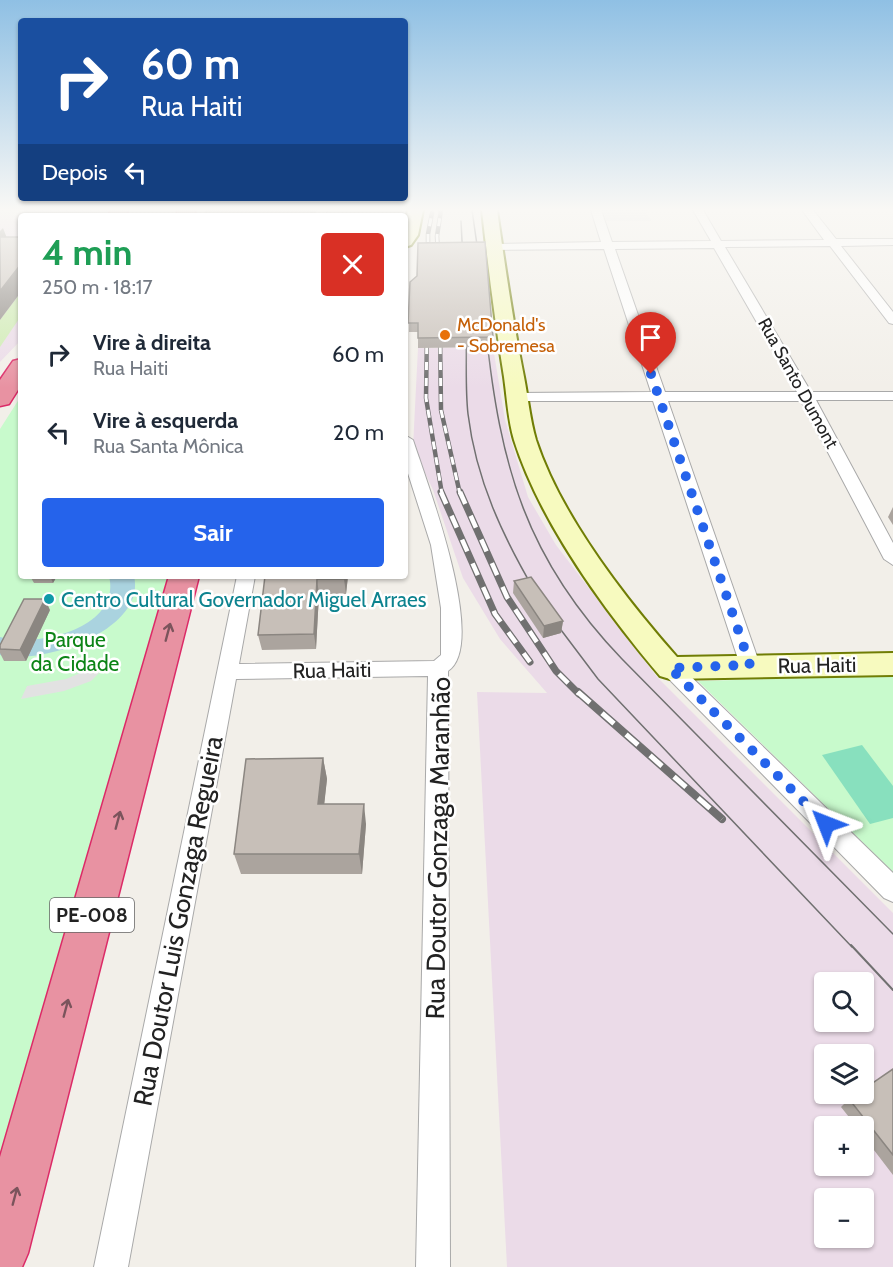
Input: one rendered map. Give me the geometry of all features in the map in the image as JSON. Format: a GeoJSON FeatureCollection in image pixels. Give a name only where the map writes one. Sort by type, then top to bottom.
{"type":"FeatureCollection","features":[{"type":"Feature","properties":{"kind":"highway"},"geometry":{"type":"LineString","coordinates":[[0,384],[18,367]]}},
{"type":"Feature","properties":{"kind":"highway"},"geometry":{"type":"LineString","coordinates":[[0,399],[18,369]]}},
{"type":"Feature","properties":{"kind":"highway","name":"PE-008"},"geometry":{"type":"LineString","coordinates":[[0,1253],[183,579]]}},
{"type":"Feature","properties":{"kind":"street"},"geometry":{"type":"LineString","coordinates":[[496,269],[515,397],[525,439],[542,480],[578,546],[624,615],[670,668],[893,890]]}},
{"type":"Feature","properties":{"kind":"street"},"geometry":{"type":"LineString","coordinates":[[616,269],[750,665]]}},
{"type":"Feature","properties":{"kind":"street","name":"Rua Santo Dumont"},"geometry":{"type":"LineString","coordinates":[[732,269],[807,396],[893,559]]}},
{"type":"Feature","properties":{"kind":"street"},"geometry":{"type":"LineString","coordinates":[[853,269],[893,320]]}},
{"type":"Feature","properties":{"kind":"street"},"geometry":{"type":"LineString","coordinates":[[515,397],[893,396]]}},
{"type":"Feature","properties":{"kind":"street","name":"Rua Doutor Gonzaga Maranhão"},"geometry":{"type":"LineString","coordinates":[[408,449],[440,545],[450,608],[451,655],[447,662],[438,668],[433,1267]]}},
{"type":"Feature","properties":{"kind":"street","name":"Rua Doutor Luis Gonzaga Regueira"},"geometry":{"type":"LineString","coordinates":[[111,1267],[245,579]]}},
{"type":"Feature","properties":{"kind":"street","name":"Rua Haiti"},"geometry":{"type":"LineString","coordinates":[[670,668],[893,664]]}},
{"type":"Feature","properties":{"kind":"street","name":"Rua Haiti"},"geometry":{"type":"LineString","coordinates":[[226,672],[438,668]]}},
{"type":"Feature","properties":{"kind":"shaded area"},"geometry":{"type":"Polygon","coordinates":[[[0,269],[18,269],[18,343],[0,362],[0,269]]]}},
{"type":"Feature","properties":{"kind":"shaded area"},"geometry":{"type":"Polygon","coordinates":[[[493,347],[505,420],[528,497],[556,545],[657,677],[893,913],[893,1267],[507,1267],[477,692],[547,693],[500,639],[463,578],[433,490],[413,447],[418,348],[493,347]]]}},
{"type":"Feature","properties":{"kind":"shaded area"},"geometry":{"type":"Polygon","coordinates":[[[99,665],[99,673],[91,681],[64,691],[21,699],[27,686],[66,679],[99,665]]]}},
{"type":"Feature","properties":{"kind":"green space"},"geometry":{"type":"Polygon","coordinates":[[[18,296],[18,320],[0,347],[0,320],[18,296]]]}},
{"type":"Feature","properties":{"kind":"green space","name":"Parque da Cidade"},"geometry":{"type":"Polygon","coordinates":[[[18,401],[18,579],[173,579],[0,1194],[0,429],[18,401]]]}},
{"type":"Feature","properties":{"kind":"green space"},"geometry":{"type":"Polygon","coordinates":[[[893,676],[893,872],[698,681],[893,676]]]}},
{"type":"Feature","properties":{"kind":"green space"},"geometry":{"type":"Polygon","coordinates":[[[862,745],[893,786],[893,818],[870,824],[822,755],[862,745]]]}},
{"type":"Feature","properties":{"kind":"water"},"geometry":{"type":"Polygon","coordinates":[[[109,579],[134,579],[134,595],[124,613],[108,628],[87,640],[40,655],[18,657],[0,655],[0,637],[16,640],[34,639],[73,630],[90,621],[103,609],[110,594],[109,579]]]}},
{"type":"Feature","properties":{"kind":"building"},"geometry":{"type":"Polygon","coordinates":[[[0,269],[17,269],[0,291],[0,269]]]}},
{"type":"Feature","properties":{"kind":"building"},"geometry":{"type":"Polygon","coordinates":[[[417,269],[487,269],[493,337],[418,338],[418,323],[408,323],[410,282],[417,276],[417,269]]]}},
{"type":"Feature","properties":{"kind":"building"},"geometry":{"type":"Polygon","coordinates":[[[531,577],[563,621],[544,626],[514,581],[531,577]]]}},
{"type":"Feature","properties":{"kind":"building"},"geometry":{"type":"Polygon","coordinates":[[[265,579],[317,579],[314,634],[258,635],[265,579]]]}},
{"type":"Feature","properties":{"kind":"building"},"geometry":{"type":"Polygon","coordinates":[[[24,599],[45,599],[20,650],[0,649],[0,645],[24,599]]]}},
{"type":"Feature","properties":{"kind":"building"},"geometry":{"type":"Polygon","coordinates":[[[323,758],[318,804],[364,804],[359,854],[234,854],[246,759],[323,758]]]}},
{"type":"Feature","properties":{"kind":"building"},"geometry":{"type":"Polygon","coordinates":[[[893,1069],[893,1155],[874,1131],[874,1116],[862,1116],[853,1104],[874,1104],[874,1082],[893,1069]]]}},
{"type":"Feature","properties":{"kind":"tram line"},"geometry":{"type":"LineString","coordinates":[[486,331],[492,380],[510,468],[523,508],[540,547],[562,585],[589,622],[622,659],[893,934]]}},
{"type":"Feature","properties":{"kind":"tram line"},"geometry":{"type":"LineString","coordinates":[[466,332],[467,404],[477,462],[502,529],[536,593]]}},
{"type":"Feature","properties":{"kind":"tram line"},"geometry":{"type":"LineString","coordinates":[[552,618],[598,679],[852,947]]}},
{"type":"Feature","properties":{"kind":"tram line"},"geometry":{"type":"LineString","coordinates":[[851,945],[893,990]]}},
{"type":"Feature","properties":{"kind":"railway"},"geometry":{"type":"LineString","coordinates":[[427,330],[426,398],[442,494]]}},
{"type":"Feature","properties":{"kind":"railway"},"geometry":{"type":"LineString","coordinates":[[440,330],[441,410],[460,494]]}},
{"type":"Feature","properties":{"kind":"railway"},"geometry":{"type":"LineString","coordinates":[[441,492],[495,614],[530,662]]}},
{"type":"Feature","properties":{"kind":"railway"},"geometry":{"type":"LineString","coordinates":[[460,492],[507,597],[556,671],[579,694]]}},
{"type":"Feature","properties":{"kind":"railway"},"geometry":{"type":"LineString","coordinates":[[578,692],[722,819]]}},
{"type":"Feature","properties":{"kind":"place","name":"McDonald's - Sobremesa"},"geometry":{"type":"Point","coordinates":[445,335]}},
{"type":"Feature","properties":{"kind":"place","name":"Centro Cultural Governador Miguel Arraes"},"geometry":{"type":"Point","coordinates":[49,599]}},
{"type":"Feature","properties":{"kind":"route"},"geometry":{"type":"LineString","coordinates":[[651,374],[750,665],[670,668],[826,824]]}}]}
